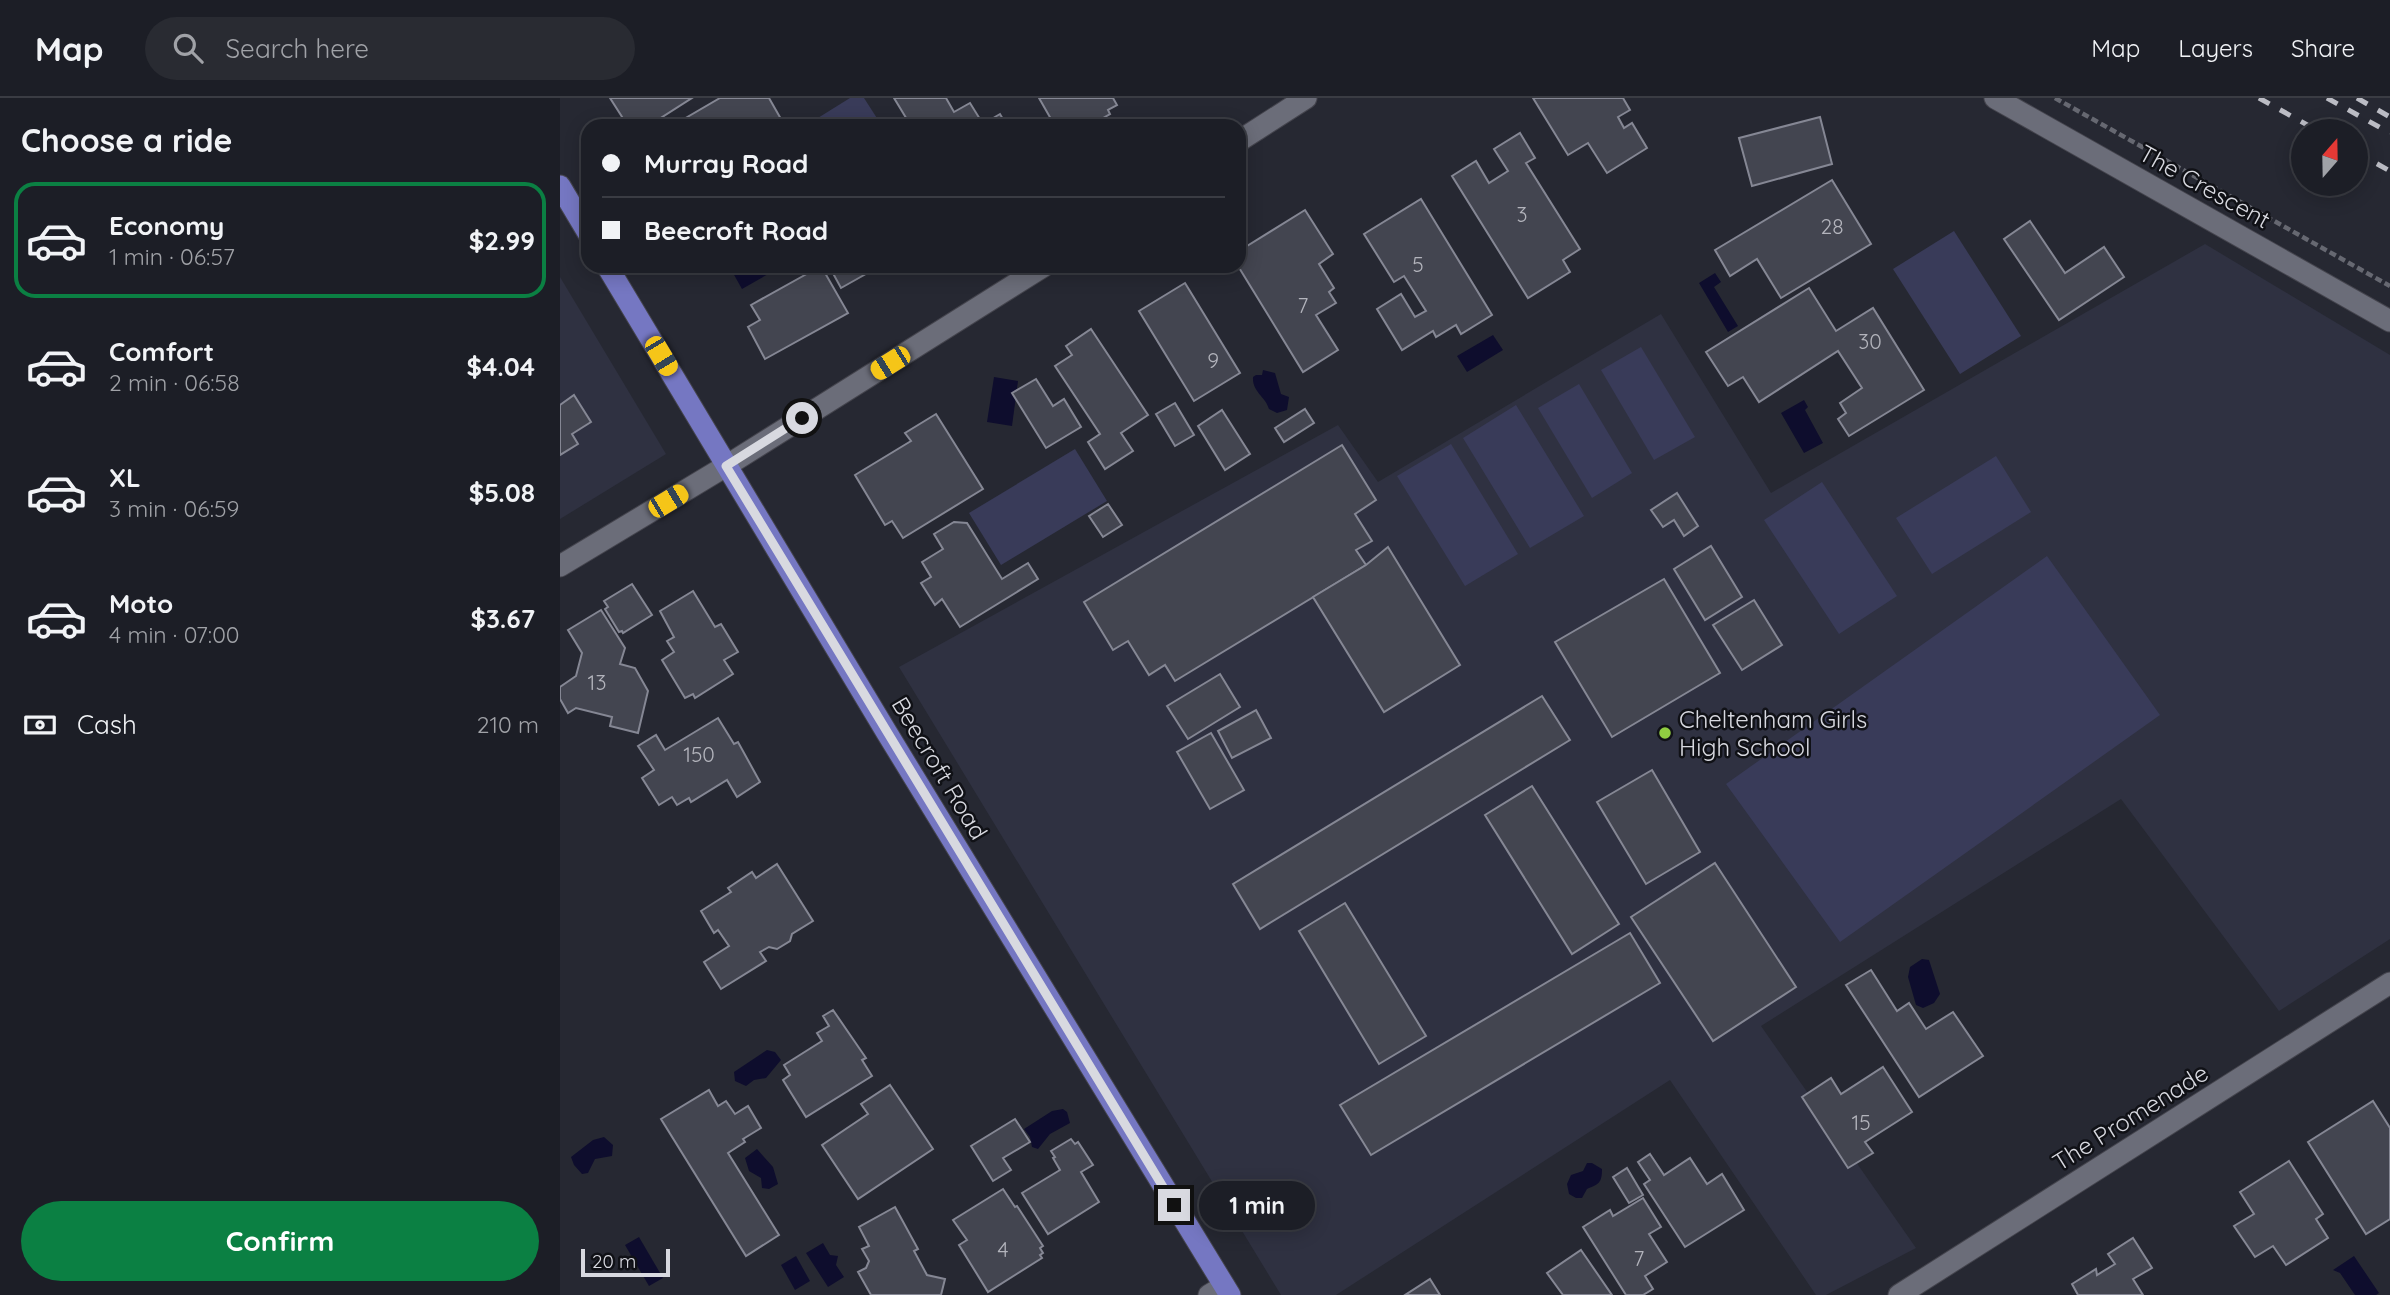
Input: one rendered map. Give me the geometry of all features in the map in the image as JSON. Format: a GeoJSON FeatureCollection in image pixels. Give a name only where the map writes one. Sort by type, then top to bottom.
{"type":"FeatureCollection","features":[{"type":"Feature","properties":{"kind":"main road"},"geometry":{"type":"LineString","coordinates":[[560,186],[581,221]]}},
{"type":"Feature","properties":{"kind":"main road","name":"Beecroft Road"},"geometry":{"type":"LineString","coordinates":[[611,273],[1221,1292]]}},
{"type":"Feature","properties":{"kind":"street"},"geometry":{"type":"LineString","coordinates":[[1246,137],[1306,98]]}},
{"type":"Feature","properties":{"kind":"street","name":"The Crescent"},"geometry":{"type":"LineString","coordinates":[[1995,98],[2390,321]]}},
{"type":"Feature","properties":{"kind":"street"},"geometry":{"type":"LineString","coordinates":[[560,566],[726,466],[1033,273]]}},
{"type":"Feature","properties":{"kind":"street","name":"The Promenade"},"geometry":{"type":"LineString","coordinates":[[1899,1295],[2390,983]]}},
{"type":"Feature","properties":{"kind":"path"},"geometry":{"type":"LineString","coordinates":[[2055,98],[2390,286]]}},
{"type":"Feature","properties":{"kind":"shaded area"},"geometry":{"type":"Polygon","coordinates":[[[850,98],[864,98],[878,119],[816,119],[850,98]]]}},
{"type":"Feature","properties":{"kind":"shaded area"},"geometry":{"type":"Polygon","coordinates":[[[1954,231],[2021,336],[1960,374],[1893,269],[1954,231]]]}},
{"type":"Feature","properties":{"kind":"shaded area","name":"Cheltenham Girls High School"},"geometry":{"type":"Polygon","coordinates":[[[2205,244],[2390,355],[2390,939],[2279,1011],[2121,799],[1761,1026],[1916,1248],[1826,1295],[1816,1295],[1670,1080],[1336,1295],[1281,1295],[899,667],[1338,425],[1378,482],[1661,314],[1771,493],[2205,244]]]}},
{"type":"Feature","properties":{"kind":"shaded area"},"geometry":{"type":"Polygon","coordinates":[[[733,273],[770,273],[742,289],[733,273]]]}},
{"type":"Feature","properties":{"kind":"shaded area"},"geometry":{"type":"Polygon","coordinates":[[[1715,273],[1721,282],[1714,287],[1738,326],[1728,332],[1699,283],[1715,273]]]}},
{"type":"Feature","properties":{"kind":"shaded area"},"geometry":{"type":"Polygon","coordinates":[[[560,277],[666,454],[560,519],[560,277]]]}},
{"type":"Feature","properties":{"kind":"shaded area"},"geometry":{"type":"Polygon","coordinates":[[[1493,335],[1503,350],[1467,372],[1457,356],[1493,335]]]}},
{"type":"Feature","properties":{"kind":"shaded area"},"geometry":{"type":"Polygon","coordinates":[[[1641,347],[1695,437],[1654,460],[1601,370],[1641,347]]]}},
{"type":"Feature","properties":{"kind":"shaded area"},"geometry":{"type":"Polygon","coordinates":[[[1263,370],[1275,373],[1281,394],[1289,397],[1287,410],[1277,413],[1269,409],[1257,390],[1253,377],[1262,375],[1263,370]]]}},
{"type":"Feature","properties":{"kind":"shaded area"},"geometry":{"type":"Polygon","coordinates":[[[994,377],[1018,381],[1012,426],[987,422],[994,377]]]}},
{"type":"Feature","properties":{"kind":"shaded area"},"geometry":{"type":"Polygon","coordinates":[[[1579,384],[1632,473],[1592,498],[1538,408],[1579,384]]]}},
{"type":"Feature","properties":{"kind":"shaded area"},"geometry":{"type":"Polygon","coordinates":[[[1804,400],[1808,407],[1805,410],[1823,443],[1804,453],[1781,413],[1804,400]]]}},
{"type":"Feature","properties":{"kind":"shaded area"},"geometry":{"type":"Polygon","coordinates":[[[1516,405],[1584,516],[1530,548],[1463,438],[1516,405]]]}},
{"type":"Feature","properties":{"kind":"shaded area"},"geometry":{"type":"Polygon","coordinates":[[[1451,444],[1518,554],[1465,586],[1397,476],[1451,444]]]}},
{"type":"Feature","properties":{"kind":"shaded area"},"geometry":{"type":"Polygon","coordinates":[[[1075,449],[1107,501],[1001,565],[969,513],[1075,449]]]}},
{"type":"Feature","properties":{"kind":"shaded area"},"geometry":{"type":"Polygon","coordinates":[[[1996,456],[2031,512],[1932,574],[1896,518],[1996,456]]]}},
{"type":"Feature","properties":{"kind":"shaded area"},"geometry":{"type":"Polygon","coordinates":[[[1822,482],[1897,596],[1839,634],[1764,520],[1822,482]]]}},
{"type":"Feature","properties":{"kind":"shaded area"},"geometry":{"type":"Polygon","coordinates":[[[2047,556],[2160,715],[1840,942],[1726,784],[2047,556]]]}},
{"type":"Feature","properties":{"kind":"shaded area"},"geometry":{"type":"Polygon","coordinates":[[[1922,959],[1929,960],[1940,994],[1934,1003],[1923,1008],[1916,1005],[1908,977],[1910,967],[1922,959]]]}},
{"type":"Feature","properties":{"kind":"shaded area"},"geometry":{"type":"Polygon","coordinates":[[[767,1050],[775,1052],[781,1060],[766,1078],[754,1080],[746,1086],[735,1081],[734,1072],[767,1050]]]}},
{"type":"Feature","properties":{"kind":"shaded area"},"geometry":{"type":"Polygon","coordinates":[[[1063,1109],[1067,1112],[1070,1123],[1050,1134],[1038,1149],[1032,1147],[1030,1137],[1024,1129],[1052,1111],[1063,1109]]]}},
{"type":"Feature","properties":{"kind":"shaded area"},"geometry":{"type":"Polygon","coordinates":[[[604,1137],[613,1145],[612,1156],[595,1159],[588,1173],[582,1174],[571,1157],[593,1140],[604,1137]]]}},
{"type":"Feature","properties":{"kind":"shaded area"},"geometry":{"type":"Polygon","coordinates":[[[757,1149],[773,1167],[778,1184],[769,1189],[762,1188],[761,1178],[749,1171],[745,1158],[757,1149]]]}},
{"type":"Feature","properties":{"kind":"shaded area"},"geometry":{"type":"Polygon","coordinates":[[[1587,1163],[1602,1169],[1601,1177],[1597,1184],[1587,1189],[1582,1198],[1576,1198],[1569,1194],[1567,1184],[1571,1175],[1583,1171],[1587,1163]]]}},
{"type":"Feature","properties":{"kind":"shaded area"},"geometry":{"type":"Polygon","coordinates":[[[639,1237],[663,1278],[649,1286],[625,1245],[639,1237]]]}},
{"type":"Feature","properties":{"kind":"shaded area"},"geometry":{"type":"Polygon","coordinates":[[[823,1243],[830,1255],[838,1256],[836,1265],[844,1277],[828,1287],[806,1253],[823,1243]]]}},
{"type":"Feature","properties":{"kind":"shaded area"},"geometry":{"type":"Polygon","coordinates":[[[796,1256],[810,1281],[795,1290],[781,1265],[796,1256]]]}},
{"type":"Feature","properties":{"kind":"shaded area"},"geometry":{"type":"Polygon","coordinates":[[[2354,1256],[2379,1293],[2376,1295],[2355,1295],[2340,1273],[2333,1270],[2354,1256]]]}},
{"type":"Feature","properties":{"kind":"building"},"geometry":{"type":"Polygon","coordinates":[[[610,98],[692,98],[659,119],[623,119],[610,98]]]}},
{"type":"Feature","properties":{"kind":"building"},"geometry":{"type":"Polygon","coordinates":[[[720,98],[769,98],[781,119],[684,119],[720,98]]]}},
{"type":"Feature","properties":{"kind":"building"},"geometry":{"type":"Polygon","coordinates":[[[894,98],[946,98],[954,112],[970,103],[980,119],[907,119],[894,98]]]}},
{"type":"Feature","properties":{"kind":"building"},"geometry":{"type":"Polygon","coordinates":[[[1039,98],[1113,98],[1117,105],[1108,110],[1110,114],[1101,119],[1051,119],[1039,98]]]}},
{"type":"Feature","properties":{"kind":"building"},"geometry":{"type":"Polygon","coordinates":[[[1533,98],[1623,98],[1630,110],[1618,117],[1624,128],[1632,123],[1647,148],[1607,173],[1588,143],[1568,155],[1533,98]]]}},
{"type":"Feature","properties":{"kind":"building"},"geometry":{"type":"Polygon","coordinates":[[[1820,117],[1832,164],[1752,186],[1739,138],[1820,117]]]}},
{"type":"Feature","properties":{"kind":"building"},"geometry":{"type":"Polygon","coordinates":[[[1520,133],[1535,158],[1526,163],[1580,249],[1563,260],[1570,272],[1528,298],[1452,176],[1476,161],[1489,183],[1508,171],[1494,149],[1520,133]]]}},
{"type":"Feature","properties":{"kind":"building"},"geometry":{"type":"Polygon","coordinates":[[[1832,180],[1871,244],[1781,298],[1757,259],[1730,276],[1715,250],[1832,180]]]}},
{"type":"Feature","properties":{"kind":"building"},"geometry":{"type":"Polygon","coordinates":[[[1421,199],[1492,315],[1461,334],[1456,325],[1436,337],[1433,331],[1402,350],[1377,309],[1401,294],[1415,317],[1426,311],[1404,276],[1394,282],[1364,234],[1421,199]]]}},
{"type":"Feature","properties":{"kind":"building"},"geometry":{"type":"Polygon","coordinates":[[[1305,210],[1333,254],[1319,264],[1334,288],[1329,292],[1336,303],[1316,315],[1338,350],[1303,372],[1242,273],[1246,273],[1246,247],[1305,210]]]}},
{"type":"Feature","properties":{"kind":"building"},"geometry":{"type":"Polygon","coordinates":[[[2030,221],[2065,273],[2104,247],[2124,277],[2059,320],[2004,239],[2030,221]]]}},
{"type":"Feature","properties":{"kind":"building"},"geometry":{"type":"Polygon","coordinates":[[[808,273],[825,273],[848,313],[765,359],[748,327],[760,320],[751,305],[808,273]]]}},
{"type":"Feature","properties":{"kind":"building"},"geometry":{"type":"Polygon","coordinates":[[[833,273],[868,273],[841,288],[833,273]]]}},
{"type":"Feature","properties":{"kind":"building"},"geometry":{"type":"Polygon","coordinates":[[[1185,283],[1240,373],[1194,401],[1139,311],[1185,283]]]}},
{"type":"Feature","properties":{"kind":"building"},"geometry":{"type":"Polygon","coordinates":[[[1809,288],[1836,331],[1873,308],[1924,390],[1849,436],[1838,419],[1846,413],[1840,403],[1862,388],[1838,351],[1759,402],[1743,377],[1728,386],[1706,352],[1809,288]]]}},
{"type":"Feature","properties":{"kind":"building"},"geometry":{"type":"Polygon","coordinates":[[[1091,329],[1148,415],[1121,433],[1133,451],[1105,469],[1088,442],[1100,434],[1055,366],[1072,355],[1066,346],[1091,329]]]}},
{"type":"Feature","properties":{"kind":"building"},"geometry":{"type":"Polygon","coordinates":[[[1036,379],[1053,406],[1064,399],[1081,427],[1046,448],[1012,393],[1036,379]]]}},
{"type":"Feature","properties":{"kind":"building"},"geometry":{"type":"Polygon","coordinates":[[[574,395],[591,422],[572,434],[578,444],[560,455],[560,405],[574,395]]]}},
{"type":"Feature","properties":{"kind":"building"},"geometry":{"type":"Polygon","coordinates":[[[1175,403],[1194,435],[1175,446],[1156,414],[1175,403]]]}},
{"type":"Feature","properties":{"kind":"building"},"geometry":{"type":"Polygon","coordinates":[[[1305,409],[1314,423],[1284,442],[1275,428],[1305,409]]]}},
{"type":"Feature","properties":{"kind":"building"},"geometry":{"type":"Polygon","coordinates":[[[1222,410],[1250,454],[1225,470],[1198,426],[1222,410]]]}},
{"type":"Feature","properties":{"kind":"building"},"geometry":{"type":"Polygon","coordinates":[[[936,414],[983,489],[903,538],[892,521],[885,525],[855,475],[911,441],[905,433],[936,414]]]}},
{"type":"Feature","properties":{"kind":"building"},"geometry":{"type":"Polygon","coordinates":[[[1342,445],[1376,500],[1355,514],[1372,541],[1356,550],[1366,565],[1175,681],[1165,665],[1149,675],[1128,641],[1113,650],[1084,602],[1342,445]]]}},
{"type":"Feature","properties":{"kind":"building"},"geometry":{"type":"Polygon","coordinates":[[[1677,493],[1698,526],[1684,536],[1674,520],[1663,527],[1651,510],[1677,493]]]}},
{"type":"Feature","properties":{"kind":"building"},"geometry":{"type":"Polygon","coordinates":[[[1108,504],[1122,525],[1103,537],[1089,516],[1108,504]]]}},
{"type":"Feature","properties":{"kind":"building"},"geometry":{"type":"Polygon","coordinates":[[[954,522],[967,523],[1002,579],[1028,563],[1038,579],[960,627],[942,599],[935,605],[921,583],[931,577],[922,562],[943,549],[934,534],[954,522]]]}},
{"type":"Feature","properties":{"kind":"building"},"geometry":{"type":"Polygon","coordinates":[[[1711,546],[1742,597],[1705,620],[1674,569],[1711,546]]]}},
{"type":"Feature","properties":{"kind":"building"},"geometry":{"type":"Polygon","coordinates":[[[1388,547],[1460,665],[1384,712],[1313,597],[1366,565],[1388,547]]]}},
{"type":"Feature","properties":{"kind":"building"},"geometry":{"type":"Polygon","coordinates":[[[1664,579],[1720,673],[1612,737],[1555,642],[1664,579]]]}},
{"type":"Feature","properties":{"kind":"building"},"geometry":{"type":"Polygon","coordinates":[[[632,584],[652,615],[623,633],[619,632],[605,609],[608,607],[604,601],[632,584]]]}},
{"type":"Feature","properties":{"kind":"building"},"geometry":{"type":"Polygon","coordinates":[[[693,591],[715,627],[721,624],[738,652],[724,660],[733,674],[695,698],[693,694],[685,698],[662,660],[674,652],[667,641],[674,637],[660,611],[693,591]]]}},
{"type":"Feature","properties":{"kind":"building"},"geometry":{"type":"Polygon","coordinates":[[[1754,600],[1782,645],[1742,670],[1713,625],[1754,600]]]}},
{"type":"Feature","properties":{"kind":"building"},"geometry":{"type":"Polygon","coordinates":[[[601,610],[625,648],[620,664],[635,668],[648,691],[638,733],[610,726],[612,717],[576,708],[568,713],[560,699],[560,687],[576,676],[582,653],[568,630],[601,610]]]}},
{"type":"Feature","properties":{"kind":"building"},"geometry":{"type":"Polygon","coordinates":[[[1220,674],[1240,707],[1188,739],[1167,706],[1220,674]]]}},
{"type":"Feature","properties":{"kind":"building"},"geometry":{"type":"Polygon","coordinates":[[[1542,696],[1570,740],[1260,929],[1233,884],[1542,696]]]}},
{"type":"Feature","properties":{"kind":"building"},"geometry":{"type":"Polygon","coordinates":[[[1256,710],[1271,738],[1232,758],[1218,731],[1256,710]]]}},
{"type":"Feature","properties":{"kind":"building"},"geometry":{"type":"Polygon","coordinates":[[[718,718],[734,744],[738,742],[760,782],[737,797],[727,780],[691,802],[689,798],[677,805],[672,797],[659,805],[642,778],[654,770],[638,746],[656,735],[665,750],[718,718]]]}},
{"type":"Feature","properties":{"kind":"building"},"geometry":{"type":"Polygon","coordinates":[[[1211,733],[1244,790],[1210,809],[1177,752],[1211,733]]]}},
{"type":"Feature","properties":{"kind":"building"},"geometry":{"type":"Polygon","coordinates":[[[1652,770],[1700,852],[1646,884],[1597,802],[1652,770]]]}},
{"type":"Feature","properties":{"kind":"building"},"geometry":{"type":"Polygon","coordinates":[[[1532,786],[1619,924],[1572,954],[1485,815],[1532,786]]]}},
{"type":"Feature","properties":{"kind":"building"},"geometry":{"type":"Polygon","coordinates":[[[1715,863],[1796,987],[1713,1041],[1631,917],[1715,863]]]}},
{"type":"Feature","properties":{"kind":"building"},"geometry":{"type":"Polygon","coordinates":[[[777,864],[813,921],[792,934],[790,941],[777,949],[769,947],[760,952],[766,961],[721,989],[704,962],[729,946],[718,930],[714,933],[701,911],[731,892],[728,888],[752,872],[756,878],[777,864]]]}},
{"type":"Feature","properties":{"kind":"building"},"geometry":{"type":"Polygon","coordinates":[[[1345,903],[1426,1036],[1379,1064],[1299,931],[1345,903]]]}},
{"type":"Feature","properties":{"kind":"building"},"geometry":{"type":"Polygon","coordinates":[[[1630,933],[1660,983],[1371,1155],[1340,1105],[1630,933]]]}},
{"type":"Feature","properties":{"kind":"building"},"geometry":{"type":"Polygon","coordinates":[[[1871,970],[1897,1011],[1909,1003],[1926,1029],[1953,1012],[1983,1056],[1919,1097],[1846,985],[1871,970]]]}},
{"type":"Feature","properties":{"kind":"building"},"geometry":{"type":"Polygon","coordinates":[[[833,1010],[866,1058],[862,1060],[872,1076],[806,1117],[783,1080],[790,1075],[784,1065],[822,1041],[817,1033],[829,1026],[823,1016],[833,1010]]]}},
{"type":"Feature","properties":{"kind":"building"},"geometry":{"type":"Polygon","coordinates":[[[1883,1067],[1912,1112],[1865,1142],[1873,1153],[1848,1168],[1802,1097],[1831,1078],[1841,1094],[1883,1067]]]}},
{"type":"Feature","properties":{"kind":"building"},"geometry":{"type":"Polygon","coordinates":[[[890,1085],[933,1149],[858,1199],[822,1145],[868,1114],[861,1104],[890,1085]]]}},
{"type":"Feature","properties":{"kind":"building"},"geometry":{"type":"Polygon","coordinates":[[[709,1090],[718,1106],[726,1101],[735,1114],[748,1106],[761,1128],[743,1139],[745,1142],[728,1153],[779,1235],[746,1256],[661,1119],[709,1090]]]}},
{"type":"Feature","properties":{"kind":"building"},"geometry":{"type":"Polygon","coordinates":[[[2373,1101],[2390,1128],[2390,1219],[2366,1234],[2308,1142],[2373,1101]]]}},
{"type":"Feature","properties":{"kind":"building"},"geometry":{"type":"Polygon","coordinates":[[[1015,1119],[1030,1142],[1003,1158],[1011,1170],[993,1181],[971,1146],[1015,1119]]]}},
{"type":"Feature","properties":{"kind":"building"},"geometry":{"type":"Polygon","coordinates":[[[1071,1139],[1075,1144],[1078,1142],[1093,1165],[1081,1172],[1099,1202],[1048,1234],[1022,1193],[1060,1170],[1051,1151],[1071,1139]]]}},
{"type":"Feature","properties":{"kind":"building"},"geometry":{"type":"Polygon","coordinates":[[[1650,1154],[1664,1175],[1690,1158],[1707,1184],[1722,1174],[1744,1210],[1685,1247],[1644,1184],[1650,1180],[1638,1162],[1650,1154]]]}},
{"type":"Feature","properties":{"kind":"building"},"geometry":{"type":"Polygon","coordinates":[[[2289,1161],[2323,1214],[2316,1219],[2328,1238],[2286,1265],[2273,1246],[2255,1257],[2234,1226],[2254,1214],[2240,1192],[2289,1161]]]}},
{"type":"Feature","properties":{"kind":"building"},"geometry":{"type":"Polygon","coordinates":[[[1627,1168],[1643,1195],[1629,1203],[1613,1177],[1627,1168]]]}},
{"type":"Feature","properties":{"kind":"building"},"geometry":{"type":"Polygon","coordinates":[[[1003,1189],[1043,1246],[1040,1248],[1043,1253],[1040,1255],[1042,1258],[988,1292],[959,1245],[967,1240],[953,1220],[1003,1189]]]}},
{"type":"Feature","properties":{"kind":"building"},"geometry":{"type":"Polygon","coordinates":[[[1643,1198],[1661,1227],[1649,1234],[1667,1262],[1645,1276],[1653,1289],[1643,1295],[1626,1295],[1583,1227],[1610,1210],[1613,1216],[1643,1198]]]}},
{"type":"Feature","properties":{"kind":"building"},"geometry":{"type":"Polygon","coordinates":[[[895,1207],[918,1249],[914,1251],[927,1275],[945,1279],[941,1295],[871,1295],[858,1272],[866,1268],[869,1261],[862,1249],[869,1246],[859,1227],[895,1207]]]}},
{"type":"Feature","properties":{"kind":"building"},"geometry":{"type":"Polygon","coordinates":[[[2133,1238],[2152,1268],[2133,1279],[2143,1295],[2078,1295],[2072,1284],[2096,1269],[2097,1275],[2115,1264],[2108,1254],[2133,1238]]]}},
{"type":"Feature","properties":{"kind":"building"},"geometry":{"type":"Polygon","coordinates":[[[1581,1250],[1612,1295],[1563,1295],[1547,1273],[1581,1250]]]}},
{"type":"Feature","properties":{"kind":"building"},"geometry":{"type":"Polygon","coordinates":[[[1430,1279],[1440,1295],[1405,1295],[1430,1279]]]}},
{"type":"Feature","properties":{"kind":"railway"},"geometry":{"type":"LineString","coordinates":[[2259,98],[2297,119]]}},
{"type":"Feature","properties":{"kind":"railway"},"geometry":{"type":"LineString","coordinates":[[2327,98],[2390,133]]}},
{"type":"Feature","properties":{"kind":"railway"},"geometry":{"type":"LineString","coordinates":[[2357,98],[2390,117]]}},
{"type":"Feature","properties":{"kind":"railway"},"geometry":{"type":"LineString","coordinates":[[2368,159],[2390,171]]}},
{"type":"Feature","properties":{"kind":"place","name":"Cheltenham Girls High School"},"geometry":{"type":"Point","coordinates":[1665,733]}},
{"type":"Feature","properties":{"kind":"route"},"geometry":{"type":"LineString","coordinates":[[802,418],[726,466],[1174,1205]]}}]}
